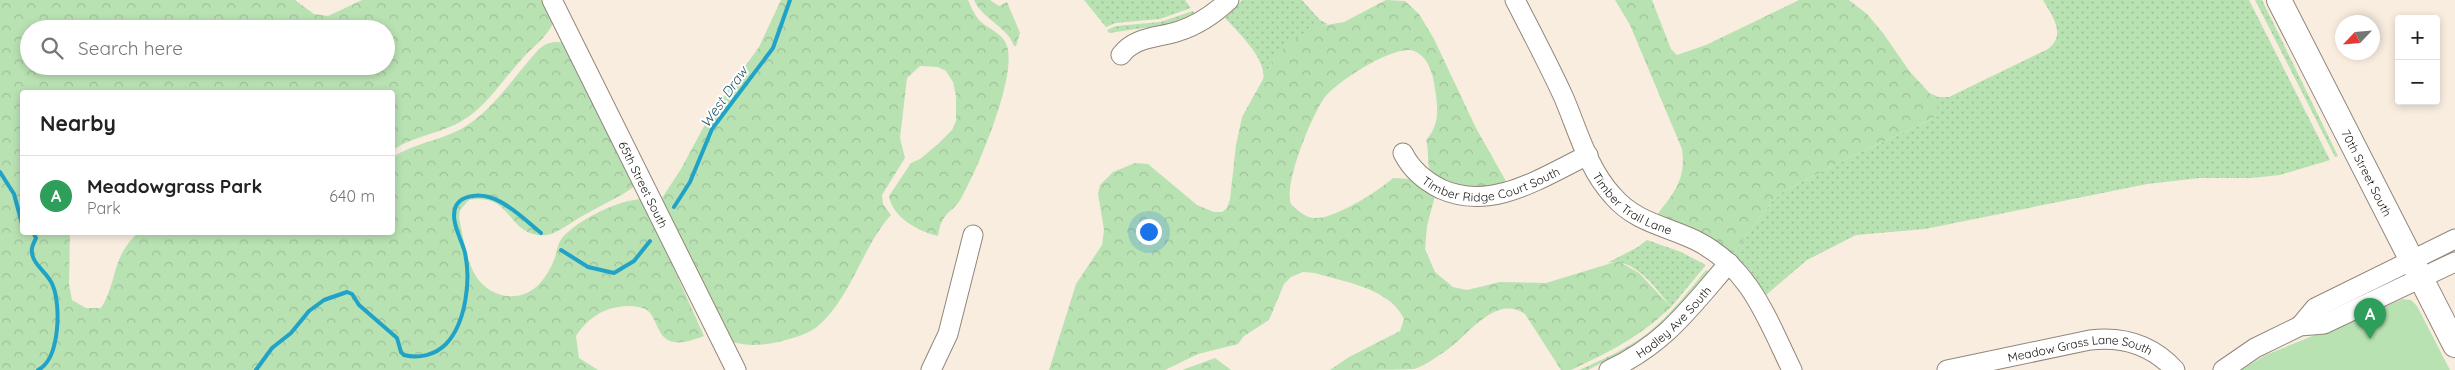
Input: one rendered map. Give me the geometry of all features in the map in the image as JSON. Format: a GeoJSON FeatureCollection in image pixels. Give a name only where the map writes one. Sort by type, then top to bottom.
{"type":"FeatureCollection","features":[{"type":"Feature","properties":{"kind":"main road","name":"70th Street South"},"geometry":{"type":"LineString","coordinates":[[2279,0],[2455,345]]}},
{"type":"Feature","properties":{"kind":"street","name":"65th Street South"},"geometry":{"type":"LineString","coordinates":[[552,0],[736,370]]}},
{"type":"Feature","properties":{"kind":"street"},"geometry":{"type":"LineString","coordinates":[[1121,55],[1127,48],[1143,40],[1178,32],[1196,24],[1214,13],[1228,0]]}},
{"type":"Feature","properties":{"kind":"street","name":"Timber Trail Lane"},"geometry":{"type":"LineString","coordinates":[[1520,2],[1588,155],[1604,185],[1625,208],[1653,224],[1700,243],[1729,263],[1745,279],[1758,298],[1792,370]]}},
{"type":"Feature","properties":{"kind":"street","name":"Timber Ridge Court South"},"geometry":{"type":"LineString","coordinates":[[1403,153],[1416,171],[1432,184],[1455,194],[1479,198],[1512,191],[1588,155]]}},
{"type":"Feature","properties":{"kind":"street"},"geometry":{"type":"LineString","coordinates":[[931,370],[948,334],[973,235]]}},
{"type":"Feature","properties":{"kind":"street"},"geometry":{"type":"LineString","coordinates":[[2223,370],[2256,348],[2300,326],[2324,324],[2416,269],[2455,239]]}},
{"type":"Feature","properties":{"kind":"street"},"geometry":{"type":"LineString","coordinates":[[2416,269],[2455,262]]}},
{"type":"Feature","properties":{"kind":"street","name":"Hadley Ave South"},"geometry":{"type":"LineString","coordinates":[[1610,370],[1636,358],[1664,336],[1729,263]]}},
{"type":"Feature","properties":{"kind":"street","name":"Meadow Grass Lane South"},"geometry":{"type":"LineString","coordinates":[[1947,370],[2090,340],[2108,338],[2128,341],[2147,347],[2175,370]]}},
{"type":"Feature","properties":{"kind":"green space"},"geometry":{"type":"Polygon","coordinates":[[[0,0],[295,0],[314,14],[328,16],[362,0],[543,0],[554,21],[551,27],[486,101],[460,122],[409,141],[395,149],[395,90],[20,90],[20,235],[70,235],[69,284],[72,300],[86,308],[101,308],[123,251],[136,235],[395,235],[395,156],[409,148],[461,129],[493,103],[539,49],[548,43],[565,43],[636,185],[551,234],[537,235],[527,232],[501,207],[493,202],[482,199],[469,200],[460,210],[459,218],[471,267],[480,282],[496,293],[515,296],[524,294],[541,282],[553,263],[560,240],[578,224],[611,207],[643,199],[704,336],[683,342],[670,341],[662,335],[650,313],[644,308],[632,306],[615,307],[593,317],[576,336],[579,358],[598,370],[0,370],[0,0]]]}},
{"type":"Feature","properties":{"kind":"green space"},"geometry":{"type":"Polygon","coordinates":[[[781,0],[968,0],[979,20],[999,34],[1005,42],[1009,60],[1002,99],[987,143],[960,201],[942,221],[938,236],[915,227],[901,217],[891,204],[889,196],[911,163],[920,159],[938,144],[952,130],[956,121],[956,96],[953,82],[946,71],[938,67],[920,66],[907,78],[900,138],[905,158],[882,195],[883,204],[891,215],[872,242],[848,287],[829,315],[814,329],[791,339],[770,344],[745,345],[733,342],[660,201],[681,169],[710,115],[759,47],[781,0]]]}},
{"type":"Feature","properties":{"kind":"green space"},"geometry":{"type":"Polygon","coordinates":[[[974,0],[990,0],[999,6],[1007,2],[1020,33],[1016,46],[1014,46],[1006,33],[983,13],[974,0]]]}},
{"type":"Feature","properties":{"kind":"green space"},"geometry":{"type":"Polygon","coordinates":[[[1084,0],[1185,0],[1191,8],[1160,19],[1116,23],[1106,27],[1084,0]]]}},
{"type":"Feature","properties":{"kind":"green space"},"geometry":{"type":"Polygon","coordinates":[[[1242,0],[1302,0],[1320,20],[1328,24],[1315,28],[1274,59],[1263,80],[1261,64],[1256,55],[1244,38],[1225,18],[1242,0]]]}},
{"type":"Feature","properties":{"kind":"green space"},"geometry":{"type":"Polygon","coordinates":[[[1386,0],[1405,1],[1419,14],[1434,39],[1476,128],[1507,183],[1477,187],[1455,185],[1445,182],[1430,170],[1426,140],[1434,128],[1437,116],[1434,84],[1427,62],[1414,51],[1405,50],[1367,65],[1341,82],[1325,97],[1313,118],[1300,150],[1291,182],[1291,204],[1308,216],[1314,218],[1322,217],[1344,210],[1355,204],[1393,178],[1412,179],[1435,196],[1427,226],[1425,249],[1435,272],[1453,287],[1467,290],[1500,282],[1546,283],[1618,261],[1639,273],[1671,307],[1648,327],[1624,343],[1571,370],[1561,370],[1525,314],[1514,309],[1502,309],[1481,320],[1453,346],[1426,364],[1414,369],[1330,370],[1349,357],[1400,331],[1404,319],[1397,308],[1377,293],[1352,283],[1315,273],[1303,272],[1291,277],[1284,284],[1269,320],[1244,336],[1238,344],[1198,354],[1165,370],[1049,370],[1076,284],[1102,245],[1104,230],[1098,194],[1100,185],[1113,172],[1135,163],[1148,164],[1197,205],[1214,212],[1222,212],[1227,208],[1230,199],[1236,145],[1242,117],[1277,54],[1292,41],[1315,27],[1344,22],[1386,0]]]}},
{"type":"Feature","properties":{"kind":"green space"},"geometry":{"type":"Polygon","coordinates":[[[1615,0],[1652,0],[1671,49],[1677,55],[1706,45],[1799,0],[1849,0],[1867,14],[1883,33],[1910,72],[1935,99],[1938,111],[1932,119],[1842,161],[1784,191],[1773,200],[1733,254],[1696,230],[1657,215],[1678,185],[1683,160],[1682,149],[1630,25],[1615,0]]]}},
{"type":"Feature","properties":{"kind":"green space"},"geometry":{"type":"Polygon","coordinates":[[[2043,0],[2249,0],[2330,160],[2280,175],[2251,178],[2200,178],[2147,184],[1925,229],[1856,235],[1807,260],[1766,295],[1749,269],[1733,254],[1773,200],[1784,191],[1842,161],[1932,119],[1935,99],[1930,93],[1938,97],[1949,97],[2048,49],[2054,43],[2057,31],[2054,19],[2043,0]]]}},
{"type":"Feature","properties":{"kind":"green space"},"geometry":{"type":"Polygon","coordinates":[[[2255,0],[2262,0],[2338,156],[2335,157],[2255,0]]]}},
{"type":"Feature","properties":{"kind":"green space"},"geometry":{"type":"Polygon","coordinates":[[[1193,11],[1195,14],[1164,25],[1109,33],[1107,30],[1116,26],[1160,22],[1193,11]]]}},
{"type":"Feature","properties":{"kind":"green space"},"geometry":{"type":"Polygon","coordinates":[[[1647,240],[1681,252],[1706,265],[1671,307],[1651,283],[1635,269],[1617,262],[1607,263],[1638,247],[1647,240]]]}},
{"type":"Feature","properties":{"kind":"green space"},"geometry":{"type":"Polygon","coordinates":[[[1706,270],[1710,272],[1669,319],[1638,344],[1588,370],[1579,370],[1623,349],[1648,333],[1686,295],[1706,270]]]}},
{"type":"Feature","properties":{"kind":"green space"},"geometry":{"type":"Polygon","coordinates":[[[2403,299],[2411,300],[2417,306],[2450,370],[2241,370],[2266,355],[2403,299]]]}},
{"type":"Feature","properties":{"kind":"green space"},"geometry":{"type":"Polygon","coordinates":[[[1215,358],[1231,370],[1182,370],[1215,358]]]}},
{"type":"Feature","properties":{"kind":"waterway","name":"West Draw"},"geometry":{"type":"LineString","coordinates":[[674,207],[690,182],[712,129],[773,48],[790,0]]}},
{"type":"Feature","properties":{"kind":"waterway","name":"West Draw"},"geometry":{"type":"LineString","coordinates":[[0,172],[14,194],[20,216]]}},
{"type":"Feature","properties":{"kind":"waterway","name":"West Draw"},"geometry":{"type":"LineString","coordinates":[[256,370],[272,348],[291,333],[309,311],[324,300],[347,292],[352,294],[359,305],[397,338],[401,352],[404,355],[415,357],[427,355],[442,348],[453,335],[458,325],[467,288],[467,264],[454,216],[457,205],[462,199],[486,196],[496,200],[506,205],[541,233]]}},
{"type":"Feature","properties":{"kind":"waterway","name":"West Draw"},"geometry":{"type":"LineString","coordinates":[[34,235],[36,238],[32,254],[53,286],[56,295],[58,318],[55,344],[51,355],[38,370]]}},
{"type":"Feature","properties":{"kind":"waterway","name":"West Draw"},"geometry":{"type":"LineString","coordinates":[[561,250],[588,267],[614,273],[634,261],[650,241]]}},
{"type":"Feature","properties":{"kind":"place","name":"Meadowgrass Park"},"geometry":{"type":"Point","coordinates":[2370,339]}}]}
